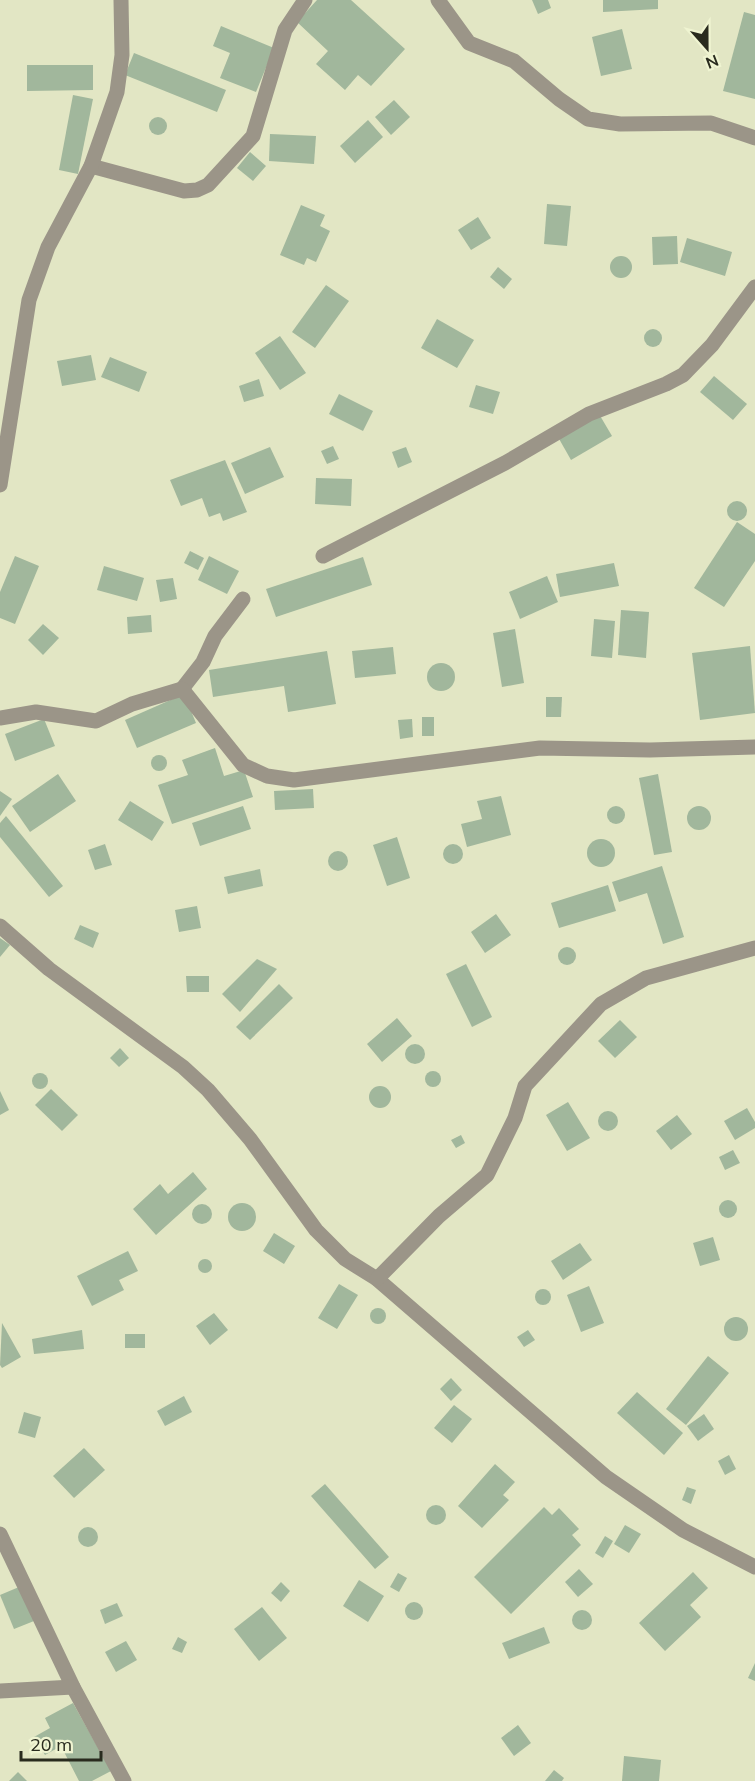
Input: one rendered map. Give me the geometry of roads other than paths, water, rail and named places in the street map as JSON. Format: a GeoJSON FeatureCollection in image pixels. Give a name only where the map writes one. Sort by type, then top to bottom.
{"type":"FeatureCollection","features":[{"type":"Feature","properties":{"kind":"street"},"geometry":{"type":"LineString","coordinates":[[0,485],[29,300],[53,237],[91,166],[117,92],[122,55],[121,0]]}},
{"type":"Feature","properties":{"kind":"street"},"geometry":{"type":"LineString","coordinates":[[91,166],[184,191],[197,190],[208,185],[253,136],[285,30],[305,0]]}},
{"type":"Feature","properties":{"kind":"street"},"geometry":{"type":"LineString","coordinates":[[438,0],[469,43],[514,61],[565,104],[588,119],[621,124],[711,123],[755,138]]}},
{"type":"Feature","properties":{"kind":"street"},"geometry":{"type":"LineString","coordinates":[[324,556],[505,464],[589,414],[683,375],[712,345],[755,287]]}},
{"type":"Feature","properties":{"kind":"street"},"geometry":{"type":"LineString","coordinates":[[0,718],[36,712],[96,721],[132,704],[182,689],[203,662],[214,636],[243,599]]}},
{"type":"Feature","properties":{"kind":"street"},"geometry":{"type":"LineString","coordinates":[[182,689],[243,765],[267,776],[294,780],[540,748],[651,750],[755,747]]}},
{"type":"Feature","properties":{"kind":"street"},"geometry":{"type":"LineString","coordinates":[[0,926],[49,969],[183,1067],[208,1090],[250,1139],[316,1230],[345,1259],[377,1279],[606,1477],[683,1530],[755,1567]]}},
{"type":"Feature","properties":{"kind":"street"},"geometry":{"type":"LineString","coordinates":[[377,1279],[439,1216],[487,1175],[515,1118],[525,1086],[601,1004],[646,978],[755,948]]}},
{"type":"Feature","properties":{"kind":"street"},"geometry":{"type":"LineString","coordinates":[[0,1534],[73,1687],[124,1781]]}},
{"type":"Feature","properties":{"kind":"street"},"geometry":{"type":"LineString","coordinates":[[0,1691],[73,1687]]}}]}
